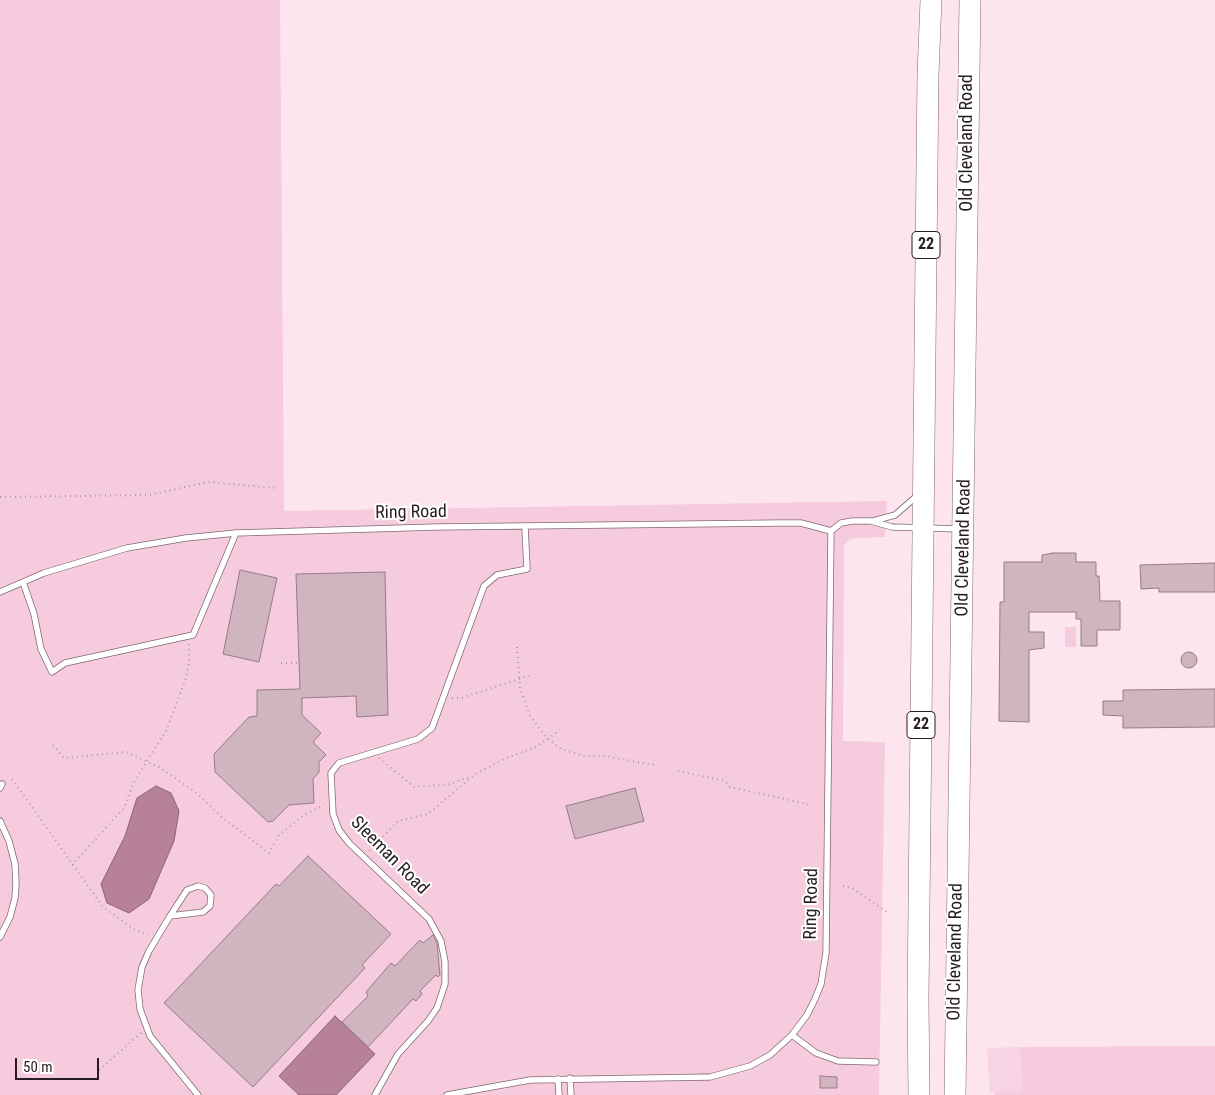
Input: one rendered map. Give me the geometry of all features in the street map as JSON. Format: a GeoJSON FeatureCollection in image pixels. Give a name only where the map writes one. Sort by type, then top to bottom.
{"type":"FeatureCollection","features":[{"type":"Feature","properties":{"kind":"highway","name":"22"},"geometry":{"type":"LineString","coordinates":[[918,1094],[922,528],[928,74],[931,0]]}},
{"type":"Feature","properties":{"kind":"highway","name":"Old Cleveland Road"},"geometry":{"type":"LineString","coordinates":[[955,1095],[970,0]]}},
{"type":"Feature","properties":{"kind":"highway"},"geometry":{"type":"LineString","coordinates":[[954,1062],[969,1095]]}},
{"type":"Feature","properties":{"kind":"lane"},"geometry":{"type":"LineString","coordinates":[[831,531],[841,523],[871,521],[895,515],[923,491]]}},
{"type":"Feature","properties":{"kind":"lane"},"geometry":{"type":"LineString","coordinates":[[871,521],[892,527],[964,529]]}},
{"type":"Feature","properties":{"kind":"lane","name":"Ring Road"},"geometry":{"type":"LineString","coordinates":[[0,592],[73,564],[128,548],[186,538],[236,533],[801,523],[831,531],[826,953],[821,984],[807,1015],[792,1035],[770,1055],[750,1066],[725,1075],[696,1079],[570,1078],[510,1083],[446,1095]]}},
{"type":"Feature","properties":{"kind":"lane","name":"Sleeman Road"},"geometry":{"type":"LineString","coordinates":[[375,1095],[398,1054],[433,1015],[443,992],[446,969],[441,941],[429,919],[363,856],[339,830],[331,804],[330,782],[333,768],[345,761],[425,735],[432,728],[484,586],[497,575],[527,568],[525,527]]}},
{"type":"Feature","properties":{"kind":"lane"},"geometry":{"type":"LineString","coordinates":[[23,582],[34,614],[41,649],[52,672],[65,663],[193,635],[236,533]]}},
{"type":"Feature","properties":{"kind":"lane"},"geometry":{"type":"LineString","coordinates":[[0,822],[13,856],[16,884],[15,898],[10,917],[0,937]]}},
{"type":"Feature","properties":{"kind":"lane"},"geometry":{"type":"LineString","coordinates":[[170,916],[203,912],[210,906],[211,895],[202,887],[187,890],[170,916],[145,959],[139,976],[138,999],[146,1028],[155,1043],[198,1095]]}},
{"type":"Feature","properties":{"kind":"lane"},"geometry":{"type":"LineString","coordinates":[[792,1035],[816,1054],[838,1060],[876,1062]]}},
{"type":"Feature","properties":{"kind":"lane"},"geometry":{"type":"LineString","coordinates":[[570,1078],[571,1095]]}},
{"type":"Feature","properties":{"kind":"lane"},"geometry":{"type":"LineString","coordinates":[[558,1079],[559,1095]]}},
{"type":"Feature","properties":{"kind":"path"},"geometry":{"type":"LineString","coordinates":[[0,497],[149,495],[208,482],[276,488]]}},
{"type":"Feature","properties":{"kind":"path"},"geometry":{"type":"LineString","coordinates":[[72,865],[124,808],[134,782],[166,731],[186,678],[190,650],[188,636]]}},
{"type":"Feature","properties":{"kind":"path"},"geometry":{"type":"LineString","coordinates":[[517,647],[519,678],[530,716],[548,739],[561,748],[584,756],[605,756],[654,764]]}},
{"type":"Feature","properties":{"kind":"path"},"geometry":{"type":"LineString","coordinates":[[281,663],[299,663]]}},
{"type":"Feature","properties":{"kind":"path"},"geometry":{"type":"LineString","coordinates":[[439,710],[447,710],[451,698],[461,698],[531,675]]}},
{"type":"Feature","properties":{"kind":"path"},"geometry":{"type":"LineString","coordinates":[[374,752],[382,763],[414,787],[450,784],[474,775],[548,739],[560,730]]}},
{"type":"Feature","properties":{"kind":"path"},"geometry":{"type":"LineString","coordinates":[[53,745],[64,758],[126,752],[146,761],[194,790],[223,818],[269,853],[279,835],[304,815],[322,806],[331,804]]}},
{"type":"Feature","properties":{"kind":"path"},"geometry":{"type":"LineString","coordinates":[[678,771],[725,781],[730,787],[812,805]]}},
{"type":"Feature","properties":{"kind":"path"},"geometry":{"type":"LineString","coordinates":[[363,856],[398,821],[428,814],[474,775]]}},
{"type":"Feature","properties":{"kind":"path"},"geometry":{"type":"LineString","coordinates":[[12,779],[103,907],[135,930],[158,936]]}},
{"type":"Feature","properties":{"kind":"path"},"geometry":{"type":"LineString","coordinates":[[843,886],[852,888],[887,912]]}},
{"type":"Feature","properties":{"kind":"path"},"geometry":{"type":"LineString","coordinates":[[99,1070],[146,1028]]}},
{"type":"Feature","properties":{"kind":"shaded area"},"geometry":{"type":"Polygon","coordinates":[[[0,0],[280,0],[284,511],[887,501],[885,537],[850,539],[844,546],[843,741],[885,742],[879,1095],[0,1095],[0,0]]]}},
{"type":"Feature","properties":{"kind":"shaded area"},"geometry":{"type":"Polygon","coordinates":[[[1065,627],[1076,627],[1076,647],[1065,647],[1065,627]]]}},
{"type":"Feature","properties":{"kind":"shaded area"},"geometry":{"type":"Polygon","coordinates":[[[156,786],[171,793],[179,811],[174,841],[149,899],[129,913],[107,903],[101,884],[125,836],[137,798],[156,786]]]}},
{"type":"Feature","properties":{"kind":"shaded area"},"geometry":{"type":"Polygon","coordinates":[[[335,1016],[375,1054],[336,1095],[299,1095],[279,1076],[335,1016]]]}},
{"type":"Feature","properties":{"kind":"shaded area"},"geometry":{"type":"Polygon","coordinates":[[[1215,1046],[1215,1095],[995,1095],[995,1092],[1022,1091],[1020,1047],[1215,1046]]]}},
{"type":"Feature","properties":{"kind":"shaded area"},"geometry":{"type":"Polygon","coordinates":[[[1020,1047],[1022,1091],[990,1093],[987,1048],[1020,1047]]]}},
{"type":"Feature","properties":{"kind":"building"},"geometry":{"type":"Polygon","coordinates":[[[1076,553],[1076,562],[1096,562],[1096,576],[1099,576],[1100,601],[1120,601],[1120,630],[1097,630],[1097,646],[1081,646],[1081,619],[1076,619],[1076,612],[1029,612],[1029,632],[1044,632],[1044,648],[1029,650],[1029,722],[999,721],[1000,602],[1004,602],[1004,562],[1042,562],[1042,555],[1076,553]]]}},
{"type":"Feature","properties":{"kind":"building"},"geometry":{"type":"Polygon","coordinates":[[[1215,563],[1215,592],[1159,592],[1159,588],[1141,589],[1140,565],[1215,563]]]}},
{"type":"Feature","properties":{"kind":"building"},"geometry":{"type":"Polygon","coordinates":[[[240,570],[277,578],[259,662],[223,654],[240,570]]]}},
{"type":"Feature","properties":{"kind":"building"},"geometry":{"type":"Polygon","coordinates":[[[385,572],[388,715],[357,717],[356,696],[302,698],[302,715],[321,733],[313,742],[326,755],[319,762],[319,772],[313,779],[314,803],[289,805],[273,821],[268,822],[215,772],[214,754],[249,717],[257,716],[257,690],[300,689],[296,574],[385,572]]]}},
{"type":"Feature","properties":{"kind":"building"},"geometry":{"type":"Polygon","coordinates":[[[1186,652],[1192,652],[1197,657],[1195,666],[1186,668],[1181,663],[1181,657],[1186,652]]]}},
{"type":"Feature","properties":{"kind":"building"},"geometry":{"type":"Polygon","coordinates":[[[1215,689],[1215,727],[1123,728],[1123,716],[1103,715],[1103,701],[1123,701],[1123,690],[1215,689]]]}},
{"type":"Feature","properties":{"kind":"building"},"geometry":{"type":"Polygon","coordinates":[[[635,788],[644,821],[575,839],[566,806],[635,788]]]}},
{"type":"Feature","properties":{"kind":"building"},"geometry":{"type":"Polygon","coordinates":[[[308,856],[391,934],[362,965],[365,968],[253,1087],[164,1003],[276,884],[279,886],[308,856]]]}},
{"type":"Feature","properties":{"kind":"building"},"geometry":{"type":"Polygon","coordinates":[[[433,935],[437,943],[440,975],[438,977],[436,975],[420,991],[422,994],[416,1001],[413,999],[368,1047],[342,1022],[368,996],[366,992],[391,963],[395,966],[420,940],[423,943],[433,935]]]}},
{"type":"Feature","properties":{"kind":"building"},"geometry":{"type":"Polygon","coordinates":[[[820,1076],[837,1077],[837,1088],[820,1088],[820,1076]]]}}]}
